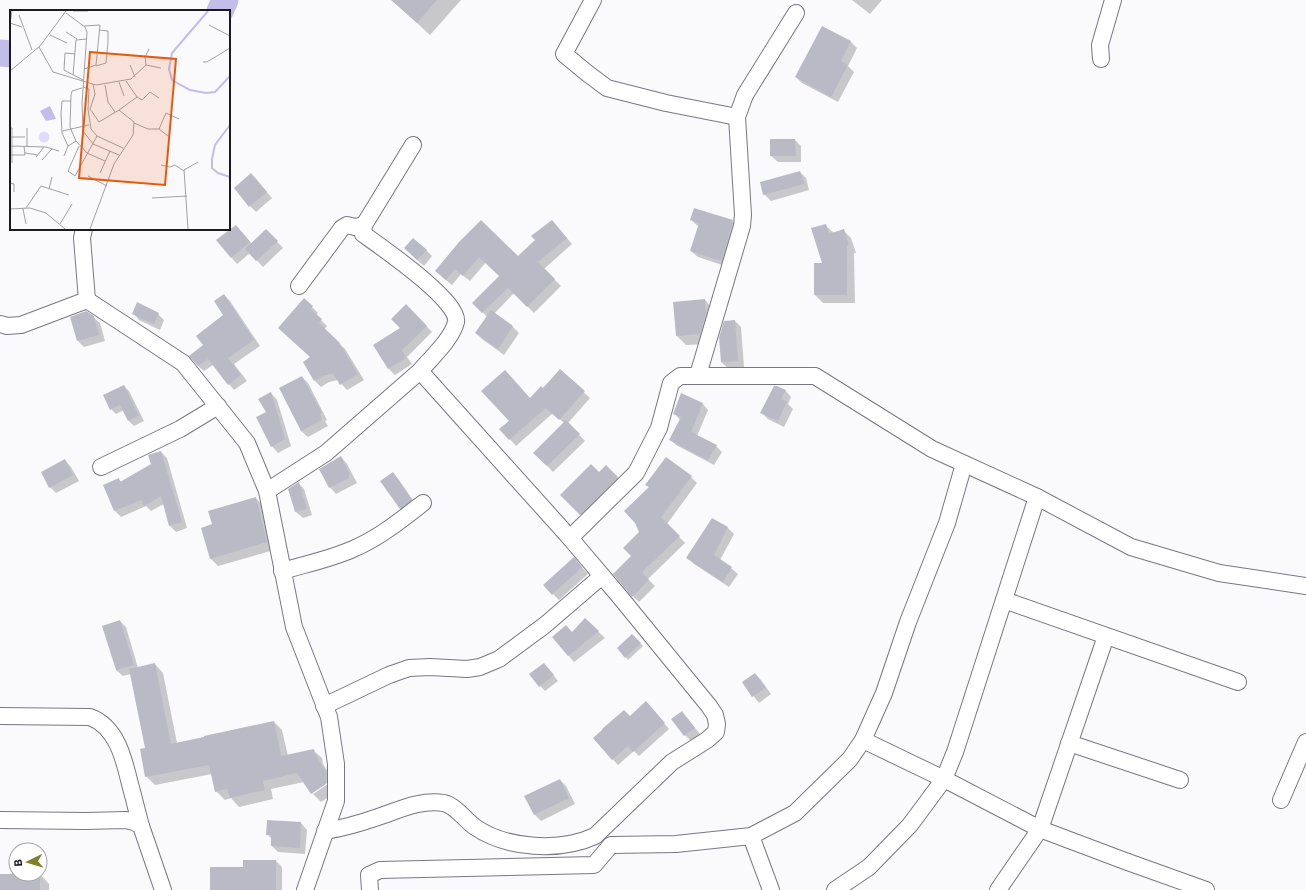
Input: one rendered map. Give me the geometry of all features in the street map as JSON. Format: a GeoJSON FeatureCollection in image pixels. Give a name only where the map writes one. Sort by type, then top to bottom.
{"type":"FeatureCollection","features":[{"type":"Feature","properties":{"kind":"street"},"geometry":{"type":"LineString","coordinates":[[593,0],[564,54],[587,73],[607,88],[666,103],[737,117]]}},
{"type":"Feature","properties":{"kind":"street"},"geometry":{"type":"LineString","coordinates":[[1101,59],[1100,45],[1113,0]]}},
{"type":"Feature","properties":{"kind":"street"},"geometry":{"type":"LineString","coordinates":[[698,375],[742,226],[743,215],[737,117],[745,95],[796,13]]}},
{"type":"Feature","properties":{"kind":"street"},"geometry":{"type":"LineString","coordinates":[[266,491],[326,453],[420,371],[453,330],[456,320],[454,312],[447,302],[422,278],[363,234],[364,225],[413,146]]}},
{"type":"Feature","properties":{"kind":"street"},"geometry":{"type":"LineString","coordinates":[[299,286],[342,228],[347,225],[355,227],[364,225]]}},
{"type":"Feature","properties":{"kind":"street"},"geometry":{"type":"LineString","coordinates":[[84,230],[82,238],[87,300]]}},
{"type":"Feature","properties":{"kind":"street"},"geometry":{"type":"LineString","coordinates":[[0,324],[7,326],[21,325],[87,300]]}},
{"type":"Feature","properties":{"kind":"street"},"geometry":{"type":"LineString","coordinates":[[87,300],[183,363],[247,443],[266,491],[294,627],[329,717],[336,764],[336,801],[305,890]]}},
{"type":"Feature","properties":{"kind":"street"},"geometry":{"type":"LineString","coordinates":[[325,832],[349,827],[402,808],[432,803],[445,804],[455,809],[484,833],[504,841],[530,845],[554,846],[585,841],[595,836],[672,762],[707,740],[716,732],[717,724],[715,715],[709,706],[570,538],[420,371]]}},
{"type":"Feature","properties":{"kind":"street"},"geometry":{"type":"LineString","coordinates":[[570,538],[636,473],[659,428],[671,383],[680,376],[815,376],[932,449],[1036,497],[1131,547],[1219,573],[1306,586]]}},
{"type":"Feature","properties":{"kind":"street"},"geometry":{"type":"LineString","coordinates":[[101,467],[180,429],[218,406]]}},
{"type":"Feature","properties":{"kind":"street"},"geometry":{"type":"LineString","coordinates":[[370,890],[369,876],[380,870],[594,865],[611,845],[676,844],[751,836],[795,813],[850,759],[863,740],[884,693],[908,622],[947,523],[964,464]]}},
{"type":"Feature","properties":{"kind":"street"},"geometry":{"type":"LineString","coordinates":[[835,890],[869,867],[910,825],[944,779],[955,752],[1036,497]]}},
{"type":"Feature","properties":{"kind":"street"},"geometry":{"type":"LineString","coordinates":[[282,571],[336,556],[354,549],[393,526],[423,503]]}},
{"type":"Feature","properties":{"kind":"street"},"geometry":{"type":"LineString","coordinates":[[324,706],[389,675],[409,668],[430,667],[467,669],[480,667],[499,660],[545,625],[602,576]]}},
{"type":"Feature","properties":{"kind":"street"},"geometry":{"type":"LineString","coordinates":[[1004,600],[1238,682]]}},
{"type":"Feature","properties":{"kind":"street"},"geometry":{"type":"LineString","coordinates":[[998,890],[1040,829],[1106,636]]}},
{"type":"Feature","properties":{"kind":"street"},"geometry":{"type":"LineString","coordinates":[[0,716],[90,717],[98,720],[110,731],[118,744],[124,759],[141,826],[163,890]]}},
{"type":"Feature","properties":{"kind":"street"},"geometry":{"type":"LineString","coordinates":[[863,740],[944,779],[1040,829],[1206,890]]}},
{"type":"Feature","properties":{"kind":"street"},"geometry":{"type":"LineString","coordinates":[[1281,800],[1306,742]]}},
{"type":"Feature","properties":{"kind":"street"},"geometry":{"type":"LineString","coordinates":[[1069,743],[1180,780]]}},
{"type":"Feature","properties":{"kind":"street"},"geometry":{"type":"LineString","coordinates":[[0,820],[126,820],[141,826]]}},
{"type":"Feature","properties":{"kind":"street"},"geometry":{"type":"LineString","coordinates":[[751,836],[771,890]]}},
{"type":"Feature","properties":{"kind":"building"},"geometry":{"type":"Polygon","coordinates":[[[391,0],[437,0],[417,23],[391,0]]]}},
{"type":"Feature","properties":{"kind":"building"},"geometry":{"type":"Polygon","coordinates":[[[822,26],[851,41],[841,61],[848,65],[831,97],[795,77],[822,26]]]}},
{"type":"Feature","properties":{"kind":"building"},"geometry":{"type":"Polygon","coordinates":[[[770,139],[795,139],[796,156],[770,156],[770,139]]]}},
{"type":"Feature","properties":{"kind":"building"},"geometry":{"type":"Polygon","coordinates":[[[800,171],[804,184],[763,195],[760,182],[800,171]]]}},
{"type":"Feature","properties":{"kind":"building"},"geometry":{"type":"Polygon","coordinates":[[[251,173],[267,192],[249,207],[234,188],[251,173]]]}},
{"type":"Feature","properties":{"kind":"building"},"geometry":{"type":"Polygon","coordinates":[[[694,208],[733,220],[722,261],[690,251],[699,223],[690,220],[694,208]]]}},
{"type":"Feature","properties":{"kind":"building"},"geometry":{"type":"Polygon","coordinates":[[[481,220],[518,256],[535,240],[531,236],[552,220],[567,238],[538,262],[555,279],[527,307],[508,288],[482,313],[472,303],[499,276],[479,257],[463,276],[455,269],[446,280],[435,271],[459,242],[481,220]]]}},
{"type":"Feature","properties":{"kind":"building"},"geometry":{"type":"Polygon","coordinates":[[[826,224],[829,234],[844,229],[849,245],[847,246],[847,295],[814,295],[814,263],[822,263],[811,228],[826,224]]]}},
{"type":"Feature","properties":{"kind":"building"},"geometry":{"type":"Polygon","coordinates":[[[236,225],[250,242],[231,258],[216,240],[236,225]]]}},
{"type":"Feature","properties":{"kind":"building"},"geometry":{"type":"Polygon","coordinates":[[[266,229],[278,241],[256,261],[245,249],[266,229]]]}},
{"type":"Feature","properties":{"kind":"building"},"geometry":{"type":"Polygon","coordinates":[[[413,238],[427,250],[417,260],[404,248],[413,238]]]}},
{"type":"Feature","properties":{"kind":"building"},"geometry":{"type":"Polygon","coordinates":[[[224,294],[254,340],[228,358],[241,375],[228,385],[208,359],[198,366],[189,356],[203,345],[196,336],[223,315],[214,301],[224,294]]]}},
{"type":"Feature","properties":{"kind":"building"},"geometry":{"type":"Polygon","coordinates":[[[304,298],[313,306],[310,309],[322,319],[319,323],[339,342],[358,374],[340,385],[333,373],[314,381],[303,362],[310,357],[278,328],[304,298]]]}},
{"type":"Feature","properties":{"kind":"building"},"geometry":{"type":"Polygon","coordinates":[[[705,299],[706,313],[700,334],[676,336],[673,302],[705,299]]]}},
{"type":"Feature","properties":{"kind":"building"},"geometry":{"type":"Polygon","coordinates":[[[137,302],[159,313],[154,324],[132,314],[137,302]]]}},
{"type":"Feature","properties":{"kind":"building"},"geometry":{"type":"Polygon","coordinates":[[[406,304],[427,326],[402,350],[406,358],[388,369],[373,345],[400,328],[391,319],[406,304]]]}},
{"type":"Feature","properties":{"kind":"building"},"geometry":{"type":"Polygon","coordinates":[[[491,310],[513,326],[498,349],[475,333],[491,310]]]}},
{"type":"Feature","properties":{"kind":"building"},"geometry":{"type":"Polygon","coordinates":[[[86,311],[94,316],[99,335],[77,341],[70,317],[86,311]]]}},
{"type":"Feature","properties":{"kind":"building"},"geometry":{"type":"Polygon","coordinates":[[[735,320],[738,361],[721,362],[719,338],[724,321],[735,320]]]}},
{"type":"Feature","properties":{"kind":"building"},"geometry":{"type":"Polygon","coordinates":[[[560,369],[585,391],[559,420],[546,408],[509,440],[499,429],[509,421],[481,391],[505,370],[530,398],[541,386],[543,388],[560,369]]]}},
{"type":"Feature","properties":{"kind":"building"},"geometry":{"type":"Polygon","coordinates":[[[302,376],[322,413],[320,414],[322,420],[301,431],[279,388],[302,376]]]}},
{"type":"Feature","properties":{"kind":"building"},"geometry":{"type":"Polygon","coordinates":[[[124,385],[139,416],[128,421],[120,405],[110,410],[103,395],[124,385]]]}},
{"type":"Feature","properties":{"kind":"building"},"geometry":{"type":"Polygon","coordinates":[[[774,386],[786,390],[781,399],[787,402],[778,421],[760,413],[774,386]]]}},
{"type":"Feature","properties":{"kind":"building"},"geometry":{"type":"Polygon","coordinates":[[[271,392],[285,439],[271,447],[256,417],[266,412],[258,399],[271,392]]]}},
{"type":"Feature","properties":{"kind":"building"},"geometry":{"type":"Polygon","coordinates":[[[681,393],[703,403],[691,432],[717,445],[708,460],[669,440],[681,417],[673,414],[681,393]]]}},
{"type":"Feature","properties":{"kind":"building"},"geometry":{"type":"Polygon","coordinates":[[[566,420],[580,434],[547,466],[533,453],[566,420]]]}},
{"type":"Feature","properties":{"kind":"building"},"geometry":{"type":"Polygon","coordinates":[[[161,451],[182,522],[169,526],[161,496],[144,506],[141,500],[114,511],[103,485],[119,478],[120,482],[151,464],[148,455],[161,451]]]}},
{"type":"Feature","properties":{"kind":"building"},"geometry":{"type":"Polygon","coordinates":[[[341,456],[349,473],[349,478],[329,488],[319,469],[341,456]]]}},
{"type":"Feature","properties":{"kind":"building"},"geometry":{"type":"Polygon","coordinates":[[[666,457],[692,476],[661,517],[680,536],[642,572],[649,580],[632,597],[613,574],[631,556],[623,548],[639,532],[635,523],[624,511],[649,487],[645,485],[666,457]]]}},
{"type":"Feature","properties":{"kind":"building"},"geometry":{"type":"Polygon","coordinates":[[[65,459],[73,475],[49,488],[41,472],[65,459]]]}},
{"type":"Feature","properties":{"kind":"building"},"geometry":{"type":"Polygon","coordinates":[[[591,464],[599,472],[606,465],[618,477],[580,515],[560,495],[591,464]]]}},
{"type":"Feature","properties":{"kind":"building"},"geometry":{"type":"Polygon","coordinates":[[[393,472],[412,500],[400,509],[380,481],[393,472]]]}},
{"type":"Feature","properties":{"kind":"building"},"geometry":{"type":"Polygon","coordinates":[[[299,482],[307,509],[295,512],[288,489],[299,482]]]}},
{"type":"Feature","properties":{"kind":"building"},"geometry":{"type":"Polygon","coordinates":[[[256,497],[267,542],[210,559],[201,528],[212,524],[208,511],[256,497]]]}},
{"type":"Feature","properties":{"kind":"building"},"geometry":{"type":"Polygon","coordinates":[[[712,518],[728,527],[714,555],[732,567],[723,582],[686,558],[712,518]]]}},
{"type":"Feature","properties":{"kind":"building"},"geometry":{"type":"Polygon","coordinates":[[[574,557],[582,567],[552,595],[543,585],[574,557]]]}},
{"type":"Feature","properties":{"kind":"building"},"geometry":{"type":"Polygon","coordinates":[[[585,618],[599,631],[568,656],[552,637],[566,625],[572,632],[585,618]]]}},
{"type":"Feature","properties":{"kind":"building"},"geometry":{"type":"Polygon","coordinates":[[[120,620],[134,665],[116,670],[102,626],[120,620]]]}},
{"type":"Feature","properties":{"kind":"building"},"geometry":{"type":"Polygon","coordinates":[[[632,634],[641,643],[625,658],[617,648],[632,634]]]}},
{"type":"Feature","properties":{"kind":"building"},"geometry":{"type":"Polygon","coordinates":[[[155,663],[171,744],[274,721],[281,756],[314,749],[315,754],[326,772],[326,784],[311,794],[297,773],[263,781],[265,790],[230,798],[227,789],[215,792],[209,765],[145,777],[140,749],[145,748],[129,669],[155,663]]]}},
{"type":"Feature","properties":{"kind":"building"},"geometry":{"type":"Polygon","coordinates":[[[544,663],[554,675],[539,687],[529,674],[544,663]]]}},
{"type":"Feature","properties":{"kind":"building"},"geometry":{"type":"Polygon","coordinates":[[[755,673],[766,688],[752,697],[742,682],[755,673]]]}},
{"type":"Feature","properties":{"kind":"building"},"geometry":{"type":"Polygon","coordinates":[[[646,701],[665,723],[633,752],[628,746],[612,760],[593,738],[624,710],[630,716],[646,701]]]}},
{"type":"Feature","properties":{"kind":"building"},"geometry":{"type":"Polygon","coordinates":[[[682,711],[695,728],[684,736],[671,719],[682,711]]]}},
{"type":"Feature","properties":{"kind":"building"},"geometry":{"type":"Polygon","coordinates":[[[560,779],[569,798],[534,815],[524,796],[560,779]]]}},
{"type":"Feature","properties":{"kind":"building"},"geometry":{"type":"Polygon","coordinates":[[[267,820],[301,822],[300,848],[271,846],[271,835],[266,835],[267,820]]]}},
{"type":"Feature","properties":{"kind":"building"},"geometry":{"type":"Polygon","coordinates":[[[243,860],[276,860],[276,890],[210,890],[210,867],[243,867],[243,860]]]}},
{"type":"Feature","properties":{"kind":"building"},"geometry":{"type":"Polygon","coordinates":[[[0,874],[8,874],[8,882],[40,882],[40,890],[0,890],[0,874]]]}},
{"type":"Feature","properties":{"kind":"waterway"},"geometry":{"type":"LineString","coordinates":[[220,10],[225,0]]}},
{"type":"Feature","properties":{"kind":"waterway"},"geometry":{"type":"LineString","coordinates":[[0,53],[10,54]]}}]}
